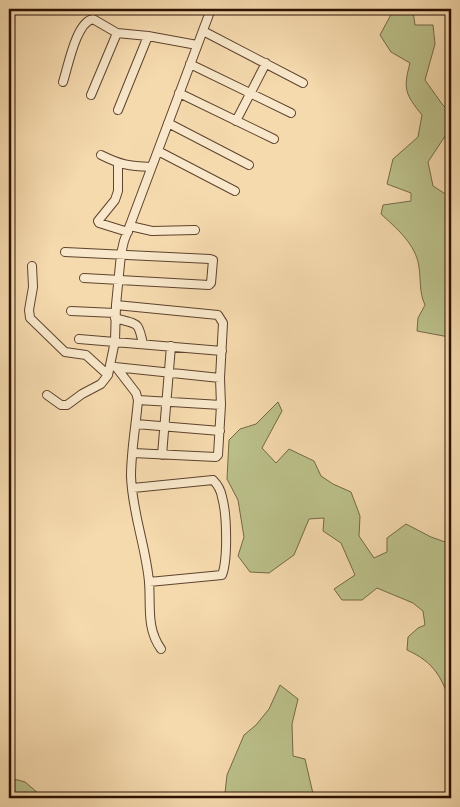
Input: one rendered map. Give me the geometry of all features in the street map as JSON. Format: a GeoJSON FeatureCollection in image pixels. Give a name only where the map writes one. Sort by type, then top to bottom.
{"type":"FeatureCollection","features":[{"type":"Feature","properties":{"kind":"street"},"geometry":{"type":"LineString","coordinates":[[47,395],[61,405],[67,405],[101,384],[113,366],[120,254],[211,9]]}},
{"type":"Feature","properties":{"kind":"street"},"geometry":{"type":"LineString","coordinates":[[63,82],[78,33],[85,22],[93,19],[117,33],[148,36],[197,45]]}},
{"type":"Feature","properties":{"kind":"street"},"geometry":{"type":"LineString","coordinates":[[203,31],[303,82]]}},
{"type":"Feature","properties":{"kind":"street"},"geometry":{"type":"LineString","coordinates":[[91,94],[117,33]]}},
{"type":"Feature","properties":{"kind":"street"},"geometry":{"type":"LineString","coordinates":[[118,110],[148,36]]}},
{"type":"Feature","properties":{"kind":"street"},"geometry":{"type":"LineString","coordinates":[[236,121],[266,63]]}},
{"type":"Feature","properties":{"kind":"street"},"geometry":{"type":"LineString","coordinates":[[190,64],[291,113]]}},
{"type":"Feature","properties":{"kind":"street"},"geometry":{"type":"LineString","coordinates":[[179,93],[274,139]]}},
{"type":"Feature","properties":{"kind":"street"},"geometry":{"type":"LineString","coordinates":[[168,123],[249,165]]}},
{"type":"Feature","properties":{"kind":"street"},"geometry":{"type":"LineString","coordinates":[[158,151],[235,191]]}},
{"type":"Feature","properties":{"kind":"street"},"geometry":{"type":"LineString","coordinates":[[101,155],[118,164],[152,167]]}},
{"type":"Feature","properties":{"kind":"street"},"geometry":{"type":"LineString","coordinates":[[118,164],[118,191],[115,200],[98,221],[99,223],[129,229],[195,230]]}},
{"type":"Feature","properties":{"kind":"street"},"geometry":{"type":"LineString","coordinates":[[65,252],[213,260],[211,283],[209,285],[84,278]]}},
{"type":"Feature","properties":{"kind":"street"},"geometry":{"type":"LineString","coordinates":[[32,266],[33,287],[29,310],[30,318],[65,352],[86,355],[108,375]]}},
{"type":"Feature","properties":{"kind":"street"},"geometry":{"type":"LineString","coordinates":[[71,311],[218,315],[223,323],[220,378],[222,405],[218,455],[216,457],[133,453]]}},
{"type":"Feature","properties":{"kind":"street"},"geometry":{"type":"LineString","coordinates":[[115,312],[140,327],[143,344]]}},
{"type":"Feature","properties":{"kind":"street"},"geometry":{"type":"LineString","coordinates":[[80,339],[222,350]]}},
{"type":"Feature","properties":{"kind":"street"},"geometry":{"type":"LineString","coordinates":[[162,455],[171,346]]}},
{"type":"Feature","properties":{"kind":"street"},"geometry":{"type":"LineString","coordinates":[[113,366],[220,378]]}},
{"type":"Feature","properties":{"kind":"street"},"geometry":{"type":"LineString","coordinates":[[113,366],[136,393],[138,400],[131,476],[132,488],[148,582],[152,632],[160,649]]}},
{"type":"Feature","properties":{"kind":"street"},"geometry":{"type":"LineString","coordinates":[[138,400],[222,405]]}},
{"type":"Feature","properties":{"kind":"street"},"geometry":{"type":"LineString","coordinates":[[136,424],[220,431]]}},
{"type":"Feature","properties":{"kind":"street"},"geometry":{"type":"LineString","coordinates":[[132,488],[213,480],[222,496],[226,544],[222,575],[148,582]]}},
{"type":"Feature","properties":{"kind":"green space"},"geometry":{"type":"Polygon","coordinates":[[[394,9],[416,9],[413,11],[415,25],[433,25],[435,44],[425,80],[451,113],[451,127],[428,162],[433,186],[447,195],[451,194],[451,335],[449,337],[417,331],[418,318],[425,305],[421,291],[417,259],[410,244],[381,214],[383,205],[411,201],[411,193],[387,184],[393,159],[418,137],[422,115],[412,102],[407,91],[406,85],[410,63],[391,52],[380,35],[394,9]]]}},
{"type":"Feature","properties":{"kind":"green space"},"geometry":{"type":"Polygon","coordinates":[[[278,402],[282,411],[262,448],[276,463],[289,449],[314,461],[321,476],[351,492],[360,516],[359,536],[374,558],[387,552],[387,538],[406,524],[431,537],[448,543],[451,541],[451,706],[445,687],[436,672],[424,660],[407,650],[408,637],[418,628],[425,625],[423,611],[413,603],[377,588],[362,600],[342,600],[334,589],[355,575],[341,543],[323,531],[324,518],[309,519],[294,555],[269,573],[250,572],[238,556],[244,537],[238,500],[227,479],[229,440],[240,429],[256,424],[278,402]]]}},
{"type":"Feature","properties":{"kind":"green space"},"geometry":{"type":"Polygon","coordinates":[[[280,685],[298,699],[292,724],[293,756],[305,759],[314,798],[227,798],[225,793],[227,775],[244,735],[256,725],[269,709],[280,685]]]}},
{"type":"Feature","properties":{"kind":"green space"},"geometry":{"type":"Polygon","coordinates":[[[10,778],[25,782],[44,798],[9,798],[10,778]]]}}]}
